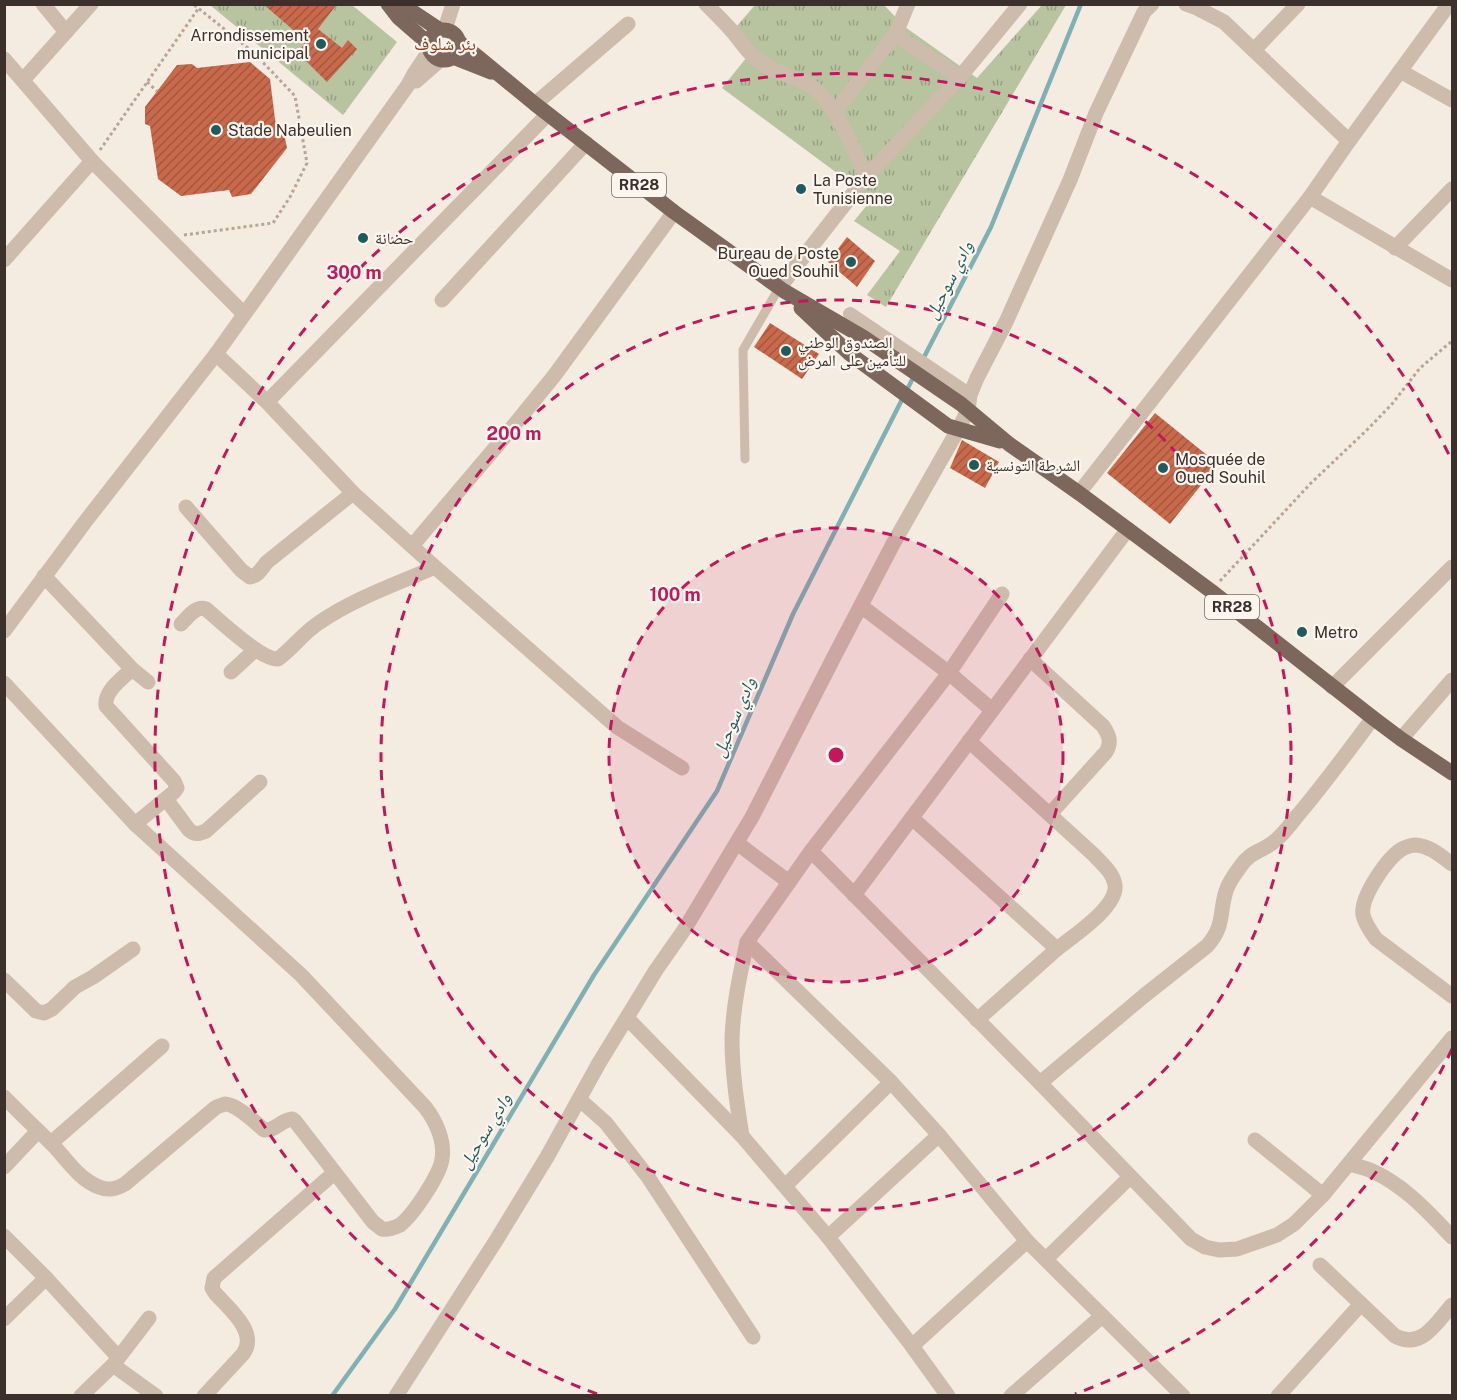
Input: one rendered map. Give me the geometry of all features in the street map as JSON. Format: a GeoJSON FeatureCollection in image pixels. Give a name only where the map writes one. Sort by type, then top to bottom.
{"type":"FeatureCollection","features":[{"type":"Feature","properties":{"kind":"main road","name":"RR28"},"geometry":{"type":"LineString","coordinates":[[388,4],[398,17],[442,51],[479,58],[674,212],[782,289],[965,400],[1009,444],[1211,591],[1401,739],[1452,773]]}},
{"type":"Feature","properties":{"kind":"main road","name":"RR28"},"geometry":{"type":"LineString","coordinates":[[401,4],[442,29],[453,32],[459,39],[442,51]]}},
{"type":"Feature","properties":{"kind":"main road"},"geometry":{"type":"LineString","coordinates":[[442,29],[432,35],[442,51]]}},
{"type":"Feature","properties":{"kind":"main road","name":"RR28"},"geometry":{"type":"LineString","coordinates":[[782,289],[850,354],[953,427],[1009,444]]}},
{"type":"Feature","properties":{"kind":"street"},"geometry":{"type":"LineString","coordinates":[[43,4],[66,32]]}},
{"type":"Feature","properties":{"kind":"street"},"geometry":{"type":"LineString","coordinates":[[23,80],[91,4]]}},
{"type":"Feature","properties":{"kind":"street"},"geometry":{"type":"LineString","coordinates":[[442,29],[453,4]]}},
{"type":"Feature","properties":{"kind":"street"},"geometry":{"type":"LineString","coordinates":[[706,4],[754,57],[777,72],[812,87],[824,98],[849,138],[866,177]]}},
{"type":"Feature","properties":{"kind":"street"},"geometry":{"type":"LineString","coordinates":[[834,114],[896,33],[908,4]]}},
{"type":"Feature","properties":{"kind":"street"},"geometry":{"type":"LineString","coordinates":[[782,289],[866,177],[960,77],[1020,4]]}},
{"type":"Feature","properties":{"kind":"street"},"geometry":{"type":"LineString","coordinates":[[396,1395],[497,1239],[547,1157],[599,1063],[656,970],[684,930],[758,806],[916,503],[965,400],[1006,322],[1070,180],[1096,113],[1144,12],[1152,4]]}},
{"type":"Feature","properties":{"kind":"street"},"geometry":{"type":"LineString","coordinates":[[1186,4],[1224,22],[1349,141]]}},
{"type":"Feature","properties":{"kind":"street"},"geometry":{"type":"LineString","coordinates":[[1254,50],[1298,4]]}},
{"type":"Feature","properties":{"kind":"street"},"geometry":{"type":"LineString","coordinates":[[1079,493],[1310,197],[1449,4]]}},
{"type":"Feature","properties":{"kind":"street"},"geometry":{"type":"LineString","coordinates":[[535,104],[628,24]]}},
{"type":"Feature","properties":{"kind":"street"},"geometry":{"type":"LineString","coordinates":[[896,33],[903,40],[960,77]]}},
{"type":"Feature","properties":{"kind":"street"},"geometry":{"type":"LineString","coordinates":[[4,631],[216,354],[414,74],[442,51]]}},
{"type":"Feature","properties":{"kind":"street"},"geometry":{"type":"LineString","coordinates":[[4,59],[92,161],[244,314]]}},
{"type":"Feature","properties":{"kind":"street"},"geometry":{"type":"LineString","coordinates":[[1400,71],[1452,100]]}},
{"type":"Feature","properties":{"kind":"street"},"geometry":{"type":"LineString","coordinates":[[267,402],[548,114]]}},
{"type":"Feature","properties":{"kind":"street"},"geometry":{"type":"LineString","coordinates":[[442,300],[586,143]]}},
{"type":"Feature","properties":{"kind":"street"},"geometry":{"type":"LineString","coordinates":[[4,260],[92,161]]}},
{"type":"Feature","properties":{"kind":"street"},"geometry":{"type":"LineString","coordinates":[[1395,248],[1452,189]]}},
{"type":"Feature","properties":{"kind":"street"},"geometry":{"type":"LineString","coordinates":[[1310,197],[1452,280]]}},
{"type":"Feature","properties":{"kind":"street"},"geometry":{"type":"LineString","coordinates":[[412,546],[554,376],[674,212]]}},
{"type":"Feature","properties":{"kind":"street"},"geometry":{"type":"LineString","coordinates":[[850,314],[965,400]]}},
{"type":"Feature","properties":{"kind":"street"},"geometry":{"type":"LineString","coordinates":[[216,354],[267,402],[353,493],[435,567],[617,727],[682,768]]}},
{"type":"Feature","properties":{"kind":"street"},"geometry":{"type":"LineString","coordinates":[[186,507],[241,570],[250,577],[254,577],[267,562],[353,493]]}},
{"type":"Feature","properties":{"kind":"street"},"geometry":{"type":"LineString","coordinates":[[854,895],[1128,529]]}},
{"type":"Feature","properties":{"kind":"street"},"geometry":{"type":"LineString","coordinates":[[181,624],[196,610],[206,609],[255,650],[273,660],[278,659],[303,635],[339,610],[435,567]]}},
{"type":"Feature","properties":{"kind":"street"},"geometry":{"type":"LineString","coordinates":[[1332,687],[1452,567]]}},
{"type":"Feature","properties":{"kind":"street"},"geometry":{"type":"LineString","coordinates":[[44,576],[132,669],[148,682]]}},
{"type":"Feature","properties":{"kind":"street"},"geometry":{"type":"LineString","coordinates":[[742,1136],[734,1087],[732,1038],[737,992],[747,942],[811,851],[949,673],[1002,594]]}},
{"type":"Feature","properties":{"kind":"street"},"geometry":{"type":"LineString","coordinates":[[861,606],[949,673],[992,710]]}},
{"type":"Feature","properties":{"kind":"street"},"geometry":{"type":"LineString","coordinates":[[231,672],[255,650]]}},
{"type":"Feature","properties":{"kind":"street"},"geometry":{"type":"LineString","coordinates":[[1030,659],[1102,726],[1109,739],[1106,752],[1050,814]]}},
{"type":"Feature","properties":{"kind":"street"},"geometry":{"type":"LineString","coordinates":[[132,669],[111,691],[106,706],[174,781],[177,788],[135,824]]}},
{"type":"Feature","properties":{"kind":"street"},"geometry":{"type":"LineString","coordinates":[[1401,739],[1452,680]]}},
{"type":"Feature","properties":{"kind":"street"},"geometry":{"type":"LineString","coordinates":[[4,683],[135,824],[301,975],[426,1107],[433,1117],[442,1145],[442,1158],[438,1174],[410,1215],[395,1228],[388,1230],[378,1226],[334,1173],[296,1121],[292,1119],[285,1120],[270,1130],[264,1130],[235,1107],[228,1104],[215,1107],[125,1184],[114,1190],[99,1187],[81,1176],[4,1097]]}},
{"type":"Feature","properties":{"kind":"street"},"geometry":{"type":"LineString","coordinates":[[1040,1083],[1145,995],[1208,946],[1219,930],[1226,893],[1231,879],[1241,864],[1249,856],[1276,840],[1373,718]]}},
{"type":"Feature","properties":{"kind":"street"},"geometry":{"type":"LineString","coordinates":[[969,741],[1094,855],[1111,873],[1115,886],[1113,897],[1107,907],[977,1020]]}},
{"type":"Feature","properties":{"kind":"street"},"geometry":{"type":"LineString","coordinates":[[166,799],[189,830],[199,834],[206,831],[260,782]]}},
{"type":"Feature","properties":{"kind":"street"},"geometry":{"type":"LineString","coordinates":[[912,818],[1057,949]]}},
{"type":"Feature","properties":{"kind":"street"},"geometry":{"type":"LineString","coordinates":[[736,843],[789,882]]}},
{"type":"Feature","properties":{"kind":"street"},"geometry":{"type":"LineString","coordinates":[[1452,864],[1425,847],[1414,845],[1403,848],[1372,885],[1364,899],[1363,913],[1368,928],[1376,939],[1452,996]]}},
{"type":"Feature","properties":{"kind":"street"},"geometry":{"type":"LineString","coordinates":[[811,851],[1040,1083],[1130,1178],[1191,1239],[1205,1246],[1219,1250],[1237,1249],[1277,1235],[1294,1224],[1323,1195],[1452,1038]]}},
{"type":"Feature","properties":{"kind":"street"},"geometry":{"type":"LineString","coordinates":[[747,942],[891,1082],[939,1135],[1027,1241],[1183,1395]]}},
{"type":"Feature","properties":{"kind":"street"},"geometry":{"type":"LineString","coordinates":[[4,981],[36,1011],[44,1013],[52,1009],[75,987],[132,949]]}},
{"type":"Feature","properties":{"kind":"street"},"geometry":{"type":"LineString","coordinates":[[627,1018],[742,1136],[828,1236],[948,1395]]}},
{"type":"Feature","properties":{"kind":"street"},"geometry":{"type":"LineString","coordinates":[[51,1143],[162,1046]]}},
{"type":"Feature","properties":{"kind":"street"},"geometry":{"type":"LineString","coordinates":[[785,1186],[891,1082]]}},
{"type":"Feature","properties":{"kind":"street"},"geometry":{"type":"LineString","coordinates":[[579,1099],[606,1122],[648,1177],[753,1337]]}},
{"type":"Feature","properties":{"kind":"street"},"geometry":{"type":"LineString","coordinates":[[4,1167],[38,1131]]}},
{"type":"Feature","properties":{"kind":"street"},"geometry":{"type":"LineString","coordinates":[[828,1236],[939,1135]]}},
{"type":"Feature","properties":{"kind":"street"},"geometry":{"type":"LineString","coordinates":[[1255,1140],[1323,1195]]}},
{"type":"Feature","properties":{"kind":"street"},"geometry":{"type":"LineString","coordinates":[[1349,1164],[1372,1171],[1393,1183],[1424,1207],[1452,1237]]}},
{"type":"Feature","properties":{"kind":"street"},"geometry":{"type":"LineString","coordinates":[[204,1395],[248,1348],[247,1334],[243,1326],[212,1288],[214,1278],[334,1173]]}},
{"type":"Feature","properties":{"kind":"street"},"geometry":{"type":"LineString","coordinates":[[1046,1260],[1130,1178]]}},
{"type":"Feature","properties":{"kind":"street"},"geometry":{"type":"LineString","coordinates":[[4,1236],[46,1278],[116,1361],[156,1395]]}},
{"type":"Feature","properties":{"kind":"street"},"geometry":{"type":"LineString","coordinates":[[912,1346],[1027,1241]]}},
{"type":"Feature","properties":{"kind":"street"},"geometry":{"type":"LineString","coordinates":[[1320,1265],[1402,1340],[1420,1339],[1452,1305]]}},
{"type":"Feature","properties":{"kind":"street"},"geometry":{"type":"LineString","coordinates":[[4,1319],[46,1278]]}},
{"type":"Feature","properties":{"kind":"street"},"geometry":{"type":"LineString","coordinates":[[1278,1395],[1361,1304]]}},
{"type":"Feature","properties":{"kind":"street"},"geometry":{"type":"LineString","coordinates":[[1011,1395],[1102,1316]]}},
{"type":"Feature","properties":{"kind":"street"},"geometry":{"type":"LineString","coordinates":[[81,1395],[116,1361],[149,1318]]}},
{"type":"Feature","properties":{"kind":"lane"},"geometry":{"type":"LineString","coordinates":[[745,459],[743,350],[782,289]]}},
{"type":"Feature","properties":{"kind":"path"},"geometry":{"type":"LineString","coordinates":[[168,237],[273,223],[290,197],[307,163],[295,96],[253,52],[193,4]]}},
{"type":"Feature","properties":{"kind":"path"},"geometry":{"type":"LineString","coordinates":[[92,161],[198,9]]}},
{"type":"Feature","properties":{"kind":"path"},"geometry":{"type":"LineString","coordinates":[[147,82],[157,91]]}},
{"type":"Feature","properties":{"kind":"path"},"geometry":{"type":"LineString","coordinates":[[1211,591],[1311,483],[1392,404],[1420,368],[1452,341]]}},
{"type":"Feature","properties":{"kind":"green space"},"geometry":{"type":"Polygon","coordinates":[[[210,5],[352,5],[397,42],[343,115],[210,5]]]}},
{"type":"Feature","properties":{"kind":"green space"},"geometry":{"type":"Polygon","coordinates":[[[755,5],[884,5],[905,27],[977,78],[1042,5],[1066,5],[886,307],[867,295],[900,251],[854,221],[872,199],[722,88],[751,52],[730,34],[755,5]]]}},
{"type":"Feature","properties":{"kind":"building","name":"Arrondissement municipal"},"geometry":{"type":"Polygon","coordinates":[[[263,4],[337,4],[318,29],[342,48],[348,40],[357,49],[327,82],[298,53],[306,41],[263,4]]]}},
{"type":"Feature","properties":{"kind":"building","name":"Stade Nabeulien"},"geometry":{"type":"Polygon","coordinates":[[[250,62],[270,79],[276,127],[284,133],[287,148],[251,194],[232,197],[229,190],[181,196],[158,179],[150,126],[145,124],[145,107],[177,65],[192,64],[197,68],[250,62]]]}},
{"type":"Feature","properties":{"kind":"building","name":"Bureau de Poste Oued Souhil"},"geometry":{"type":"Polygon","coordinates":[[[847,237],[875,261],[857,287],[828,262],[847,237]]]}},
{"type":"Feature","properties":{"kind":"building","name":"الصندوق الوطني للتأمين على المرض"},"geometry":{"type":"Polygon","coordinates":[[[770,323],[819,354],[802,379],[754,347],[770,323]]]}},
{"type":"Feature","properties":{"kind":"building","name":"Mosquée de Oued Souhil"},"geometry":{"type":"Polygon","coordinates":[[[1155,413],[1218,464],[1170,524],[1107,473],[1155,413]]]}},
{"type":"Feature","properties":{"kind":"building","name":"الشرطة التونسية"},"geometry":{"type":"Polygon","coordinates":[[[962,440],[999,462],[985,488],[950,468],[962,440]]]}},
{"type":"Feature","properties":{"kind":"waterway","name":"وادي سوحيل"},"geometry":{"type":"LineString","coordinates":[[922,361],[991,227],[1081,4]]}},
{"type":"Feature","properties":{"kind":"waterway","name":"وادي سوحيل"},"geometry":{"type":"LineString","coordinates":[[332,1396],[395,1309],[594,975],[717,791],[793,614],[914,376]]}},
{"type":"Feature","properties":{"kind":"place","name":"Arrondissement municipal"},"geometry":{"type":"Point","coordinates":[321,44]}},
{"type":"Feature","properties":{"kind":"place","name":"Stade Nabeulien"},"geometry":{"type":"Point","coordinates":[216,130]}},
{"type":"Feature","properties":{"kind":"place","name":"La Poste Tunisienne"},"geometry":{"type":"Point","coordinates":[801,189]}},
{"type":"Feature","properties":{"kind":"place","name":"حضانة"},"geometry":{"type":"Point","coordinates":[363,238]}},
{"type":"Feature","properties":{"kind":"place","name":"Bureau de Poste Oued Souhil"},"geometry":{"type":"Point","coordinates":[851,262]}},
{"type":"Feature","properties":{"kind":"place","name":"الصندوق الوطني للتأمين على المرض"},"geometry":{"type":"Point","coordinates":[786,351]}},
{"type":"Feature","properties":{"kind":"place","name":"الشرطة التونسية"},"geometry":{"type":"Point","coordinates":[974,465]}},
{"type":"Feature","properties":{"kind":"place","name":"Mosquée de Oued Souhil"},"geometry":{"type":"Point","coordinates":[1163,468]}},
{"type":"Feature","properties":{"kind":"place","name":"Metro"},"geometry":{"type":"Point","coordinates":[1302,632]}},
{"type":"Feature","properties":{"kind":"district","name":"بئر شلوف"},"geometry":{"type":"Point","coordinates":[445,44]}}]}
